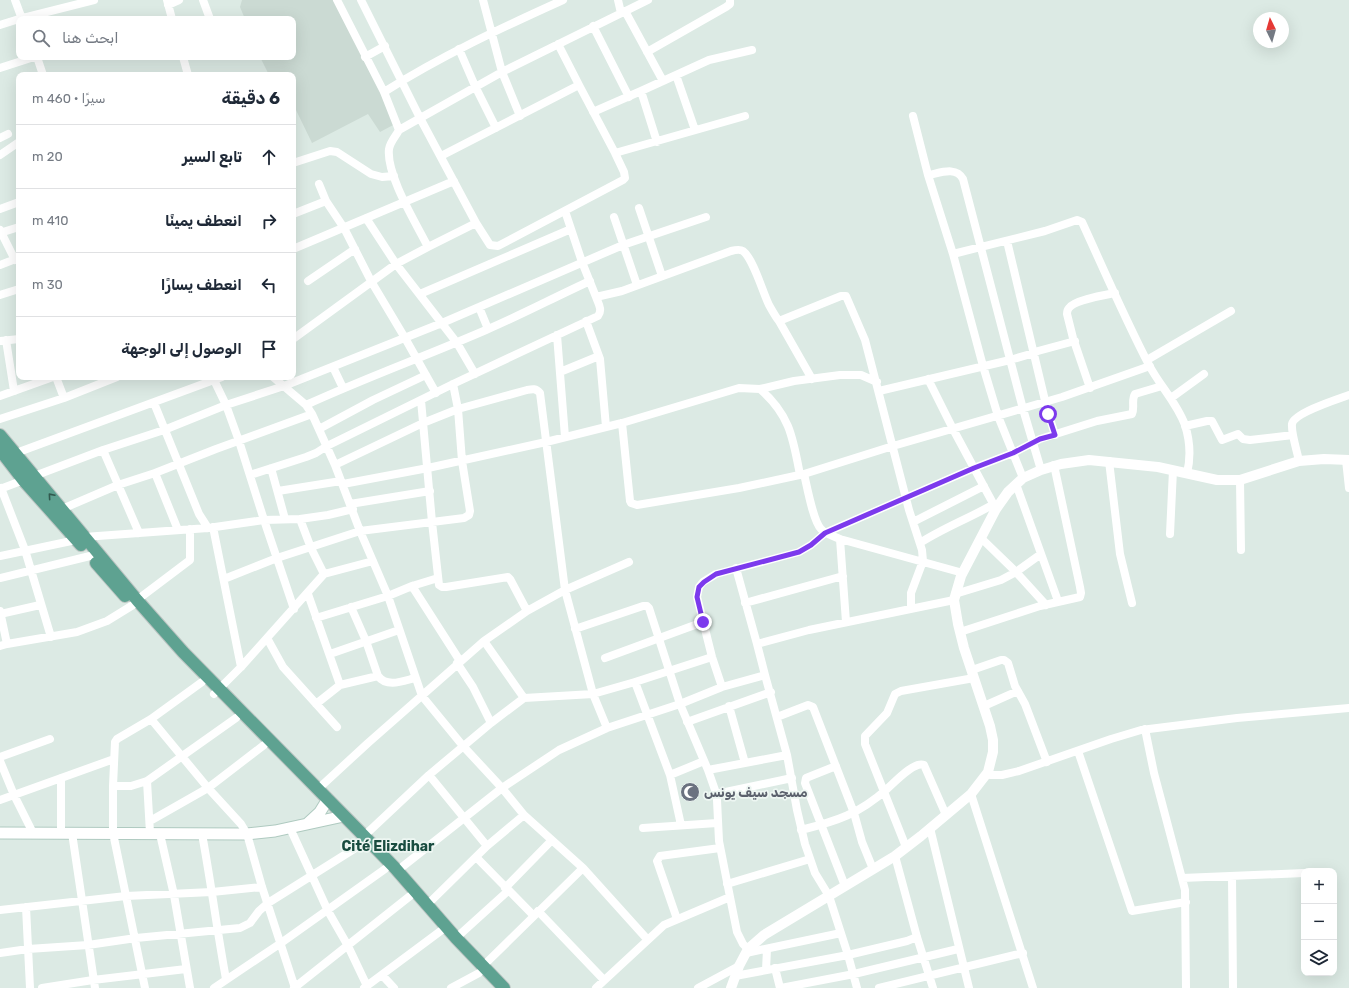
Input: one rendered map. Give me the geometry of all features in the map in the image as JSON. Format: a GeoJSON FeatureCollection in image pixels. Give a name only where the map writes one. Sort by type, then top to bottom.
{"type":"FeatureCollection","features":[{"type":"Feature","properties":{"kind":"main road"},"geometry":{"type":"LineString","coordinates":[[0,435],[8,460]]}},
{"type":"Feature","properties":{"kind":"main road"},"geometry":{"type":"LineString","coordinates":[[0,450],[8,460],[62,509],[90,556],[183,652],[217,692],[236,718],[326,802],[427,905],[443,929],[456,938],[495,988]]}},
{"type":"Feature","properties":{"kind":"main road"},"geometry":{"type":"LineString","coordinates":[[29,479],[135,602],[164,642],[202,682],[217,692],[318,789],[326,802]]}},
{"type":"Feature","properties":{"kind":"main road"},"geometry":{"type":"LineString","coordinates":[[307,824],[320,812],[326,802]]}},
{"type":"Feature","properties":{"kind":"main road"},"geometry":{"type":"LineString","coordinates":[[0,833],[247,834],[290,828],[340,817]]}},
{"type":"Feature","properties":{"kind":"main road"},"geometry":{"type":"LineString","coordinates":[[391,870],[410,896],[481,969],[504,988]]}},
{"type":"Feature","properties":{"kind":"street"},"geometry":{"type":"LineString","coordinates":[[15,0],[19,16]]}},
{"type":"Feature","properties":{"kind":"street"},"geometry":{"type":"LineString","coordinates":[[32,16],[94,0]]}},
{"type":"Feature","properties":{"kind":"street"},"geometry":{"type":"LineString","coordinates":[[171,16],[168,2],[179,0]]}},
{"type":"Feature","properties":{"kind":"street"},"geometry":{"type":"LineString","coordinates":[[203,0],[209,16]]}},
{"type":"Feature","properties":{"kind":"street"},"geometry":{"type":"LineString","coordinates":[[337,0],[384,92],[400,130]]}},
{"type":"Feature","properties":{"kind":"street"},"geometry":{"type":"LineString","coordinates":[[361,0],[420,118],[476,223],[490,245],[498,246],[625,178],[624,172],[615,153],[558,44]]}},
{"type":"Feature","properties":{"kind":"street"},"geometry":{"type":"LineString","coordinates":[[483,0],[502,72],[520,116]]}},
{"type":"Feature","properties":{"kind":"street"},"geometry":{"type":"LineString","coordinates":[[384,92],[491,32],[563,0]]}},
{"type":"Feature","properties":{"kind":"street"},"geometry":{"type":"LineString","coordinates":[[618,0],[623,12],[663,81]]}},
{"type":"Feature","properties":{"kind":"street"},"geometry":{"type":"LineString","coordinates":[[428,247],[405,202],[394,176],[389,150],[392,140],[400,130],[475,86],[593,26],[648,0]]}},
{"type":"Feature","properties":{"kind":"street"},"geometry":{"type":"LineString","coordinates":[[647,52],[726,7],[730,4],[730,0]]}},
{"type":"Feature","properties":{"kind":"street"},"geometry":{"type":"LineString","coordinates":[[0,25],[16,20]]}},
{"type":"Feature","properties":{"kind":"street"},"geometry":{"type":"LineString","coordinates":[[593,26],[629,97]]}},
{"type":"Feature","properties":{"kind":"street"},"geometry":{"type":"LineString","coordinates":[[365,57],[385,46]]}},
{"type":"Feature","properties":{"kind":"street"},"geometry":{"type":"LineString","coordinates":[[459,49],[475,86],[496,128]]}},
{"type":"Feature","properties":{"kind":"street"},"geometry":{"type":"LineString","coordinates":[[593,112],[709,60],[752,50]]}},
{"type":"Feature","properties":{"kind":"street"},"geometry":{"type":"LineString","coordinates":[[0,66],[24,60]]}},
{"type":"Feature","properties":{"kind":"street"},"geometry":{"type":"LineString","coordinates":[[37,60],[42,72]]}},
{"type":"Feature","properties":{"kind":"street"},"geometry":{"type":"LineString","coordinates":[[183,60],[187,72]]}},
{"type":"Feature","properties":{"kind":"street"},"geometry":{"type":"LineString","coordinates":[[676,75],[695,130]]}},
{"type":"Feature","properties":{"kind":"street"},"geometry":{"type":"LineString","coordinates":[[441,156],[579,85]]}},
{"type":"Feature","properties":{"kind":"street"},"geometry":{"type":"LineString","coordinates":[[641,91],[657,142]]}},
{"type":"Feature","properties":{"kind":"street"},"geometry":{"type":"LineString","coordinates":[[615,153],[745,116]]}},
{"type":"Feature","properties":{"kind":"street"},"geometry":{"type":"LineString","coordinates":[[913,116],[928,175],[952,254],[983,366],[998,416],[1013,453],[1019,481],[1041,554],[1058,601]]}},
{"type":"Feature","properties":{"kind":"street"},"geometry":{"type":"LineString","coordinates":[[0,138],[8,134]]}},
{"type":"Feature","properties":{"kind":"street"},"geometry":{"type":"LineString","coordinates":[[0,155],[16,144]]}},
{"type":"Feature","properties":{"kind":"street"},"geometry":{"type":"LineString","coordinates":[[296,162],[330,151],[338,152],[371,174],[382,177],[394,176]]}},
{"type":"Feature","properties":{"kind":"street"},"geometry":{"type":"LineString","coordinates":[[928,175],[953,171],[958,172],[963,179],[1023,409],[1041,470]]}},
{"type":"Feature","properties":{"kind":"street"},"geometry":{"type":"LineString","coordinates":[[296,248],[454,182]]}},
{"type":"Feature","properties":{"kind":"street"},"geometry":{"type":"LineString","coordinates":[[319,184],[326,201],[344,228],[371,281],[436,393]]}},
{"type":"Feature","properties":{"kind":"street"},"geometry":{"type":"LineString","coordinates":[[296,213],[326,201]]}},
{"type":"Feature","properties":{"kind":"street"},"geometry":{"type":"LineString","coordinates":[[0,209],[16,203]]}},
{"type":"Feature","properties":{"kind":"street"},"geometry":{"type":"LineString","coordinates":[[639,208],[662,276]]}},
{"type":"Feature","properties":{"kind":"street"},"geometry":{"type":"LineString","coordinates":[[250,475],[316,453],[327,446],[453,384],[598,316],[600,312],[596,297],[582,262],[565,210]]}},
{"type":"Feature","properties":{"kind":"street"},"geometry":{"type":"LineString","coordinates":[[614,217],[636,285]]}},
{"type":"Feature","properties":{"kind":"street"},"geometry":{"type":"LineString","coordinates":[[51,637],[40,605],[25,550],[0,488],[29,479],[103,450],[164,430],[226,405],[284,386],[442,323],[623,245],[706,217]]}},
{"type":"Feature","properties":{"kind":"street"},"geometry":{"type":"LineString","coordinates":[[366,218],[396,264],[457,343],[475,374]]}},
{"type":"Feature","properties":{"kind":"street"},"geometry":{"type":"LineString","coordinates":[[952,254],[1045,231],[1078,220],[1080,221],[1092,243],[1114,293],[1148,363],[1180,412],[1185,426],[1190,457],[1187,473]]}},
{"type":"Feature","properties":{"kind":"street"},"geometry":{"type":"LineString","coordinates":[[296,335],[396,264],[476,223]]}},
{"type":"Feature","properties":{"kind":"street"},"geometry":{"type":"LineString","coordinates":[[16,228],[0,232],[16,257]]}},
{"type":"Feature","properties":{"kind":"street"},"geometry":{"type":"LineString","coordinates":[[420,294],[571,229]]}},
{"type":"Feature","properties":{"kind":"street"},"geometry":{"type":"LineString","coordinates":[[1007,241],[1045,402],[1055,435]]}},
{"type":"Feature","properties":{"kind":"street"},"geometry":{"type":"LineString","coordinates":[[308,281],[355,249]]}},
{"type":"Feature","properties":{"kind":"street"},"geometry":{"type":"LineString","coordinates":[[596,297],[636,285],[731,251],[742,250],[752,265],[770,305],[812,379]]}},
{"type":"Feature","properties":{"kind":"street"},"geometry":{"type":"LineString","coordinates":[[0,265],[16,259]]}},
{"type":"Feature","properties":{"kind":"street"},"geometry":{"type":"LineString","coordinates":[[306,405],[342,388],[457,343],[590,282]]}},
{"type":"Feature","properties":{"kind":"street"},"geometry":{"type":"LineString","coordinates":[[0,295],[16,291]]}},
{"type":"Feature","properties":{"kind":"street"},"geometry":{"type":"LineString","coordinates":[[1090,388],[1067,314],[1069,306],[1114,293]]}},
{"type":"Feature","properties":{"kind":"street"},"geometry":{"type":"LineString","coordinates":[[779,321],[841,296],[846,296],[865,340],[906,499],[920,543],[923,561],[910,593],[911,608]]}},
{"type":"Feature","properties":{"kind":"street"},"geometry":{"type":"LineString","coordinates":[[479,307],[488,329]]}},
{"type":"Feature","properties":{"kind":"street"},"geometry":{"type":"LineString","coordinates":[[622,422],[630,500],[633,504],[646,504],[739,488],[802,475],[892,446],[1023,409],[1090,388],[1148,363],[1231,311]]}},
{"type":"Feature","properties":{"kind":"street"},"geometry":{"type":"LineString","coordinates":[[586,321],[599,356],[606,427]]}},
{"type":"Feature","properties":{"kind":"street"},"geometry":{"type":"LineString","coordinates":[[557,335],[565,437]]}},
{"type":"Feature","properties":{"kind":"street"},"geometry":{"type":"LineString","coordinates":[[14,391],[3,341],[16,340]]}},
{"type":"Feature","properties":{"kind":"street"},"geometry":{"type":"LineString","coordinates":[[278,491],[428,468],[462,461],[606,427],[739,388],[760,389],[812,379],[854,375],[864,376],[878,386],[928,379],[1010,360],[1075,341]]}},
{"type":"Feature","properties":{"kind":"street"},"geometry":{"type":"LineString","coordinates":[[560,372],[599,356]]}},
{"type":"Feature","properties":{"kind":"street"},"geometry":{"type":"LineString","coordinates":[[333,367],[342,388]]}},
{"type":"Feature","properties":{"kind":"street"},"geometry":{"type":"LineString","coordinates":[[1171,398],[1204,374]]}},
{"type":"Feature","properties":{"kind":"street"},"geometry":{"type":"LineString","coordinates":[[319,429],[373,400],[426,376]]}},
{"type":"Feature","properties":{"kind":"street"},"geometry":{"type":"LineString","coordinates":[[928,379],[995,507]]}},
{"type":"Feature","properties":{"kind":"street"},"geometry":{"type":"LineString","coordinates":[[0,396],[45,380]]}},
{"type":"Feature","properties":{"kind":"street"},"geometry":{"type":"LineString","coordinates":[[57,380],[64,398]]}},
{"type":"Feature","properties":{"kind":"street"},"geometry":{"type":"LineString","coordinates":[[0,419],[64,398],[109,380]]}},
{"type":"Feature","properties":{"kind":"street"},"geometry":{"type":"LineString","coordinates":[[8,460],[213,380]]}},
{"type":"Feature","properties":{"kind":"street"},"geometry":{"type":"LineString","coordinates":[[219,380],[294,609]]}},
{"type":"Feature","properties":{"kind":"street"},"geometry":{"type":"LineString","coordinates":[[277,380],[306,405],[312,414],[327,446],[360,531],[388,596],[422,696],[463,746],[502,788],[524,815],[583,868],[647,939]]}},
{"type":"Feature","properties":{"kind":"street"},"geometry":{"type":"LineString","coordinates":[[224,579],[276,558],[360,531],[464,518],[469,515],[470,511],[462,461],[458,409],[453,384]]}},
{"type":"Feature","properties":{"kind":"street"},"geometry":{"type":"LineString","coordinates":[[722,687],[712,656],[697,597],[699,587],[704,582],[716,574],[799,552],[811,545],[825,533],[906,499],[974,468],[1034,444],[1040,439],[1097,421],[1132,414],[1133,397],[1135,394],[1162,386]]}},
{"type":"Feature","properties":{"kind":"street"},"geometry":{"type":"LineString","coordinates":[[335,465],[423,423],[458,409],[527,390],[535,389],[540,393],[565,590],[593,694],[607,728]]}},
{"type":"Feature","properties":{"kind":"street"},"geometry":{"type":"LineString","coordinates":[[760,389],[774,402],[787,423],[816,520],[825,533],[840,539],[963,573]]}},
{"type":"Feature","properties":{"kind":"street"},"geometry":{"type":"LineString","coordinates":[[1299,461],[1293,435],[1293,422],[1299,416],[1349,395]]}},
{"type":"Feature","properties":{"kind":"street"},"geometry":{"type":"LineString","coordinates":[[421,400],[439,585],[443,587],[508,577],[510,578],[527,611]]}},
{"type":"Feature","properties":{"kind":"street"},"geometry":{"type":"LineString","coordinates":[[154,403],[199,514],[210,528],[224,579],[241,667]]}},
{"type":"Feature","properties":{"kind":"street"},"geometry":{"type":"LineString","coordinates":[[62,509],[118,485],[155,473],[312,414]]}},
{"type":"Feature","properties":{"kind":"street"},"geometry":{"type":"LineString","coordinates":[[1185,426],[1204,421],[1212,421],[1222,440],[1238,434],[1243,439],[1250,440],[1293,435]]}},
{"type":"Feature","properties":{"kind":"street"},"geometry":{"type":"LineString","coordinates":[[103,450],[139,533]]}},
{"type":"Feature","properties":{"kind":"street"},"geometry":{"type":"LineString","coordinates":[[730,988],[747,951],[764,935],[895,856],[971,794],[988,772],[993,752],[993,740],[984,706],[960,632],[955,597],[963,573],[995,507],[1019,481],[1054,465],[1084,460],[1172,470],[1217,480],[1240,480],[1299,461],[1324,458],[1347,460],[1349,488]]}},
{"type":"Feature","properties":{"kind":"street"},"geometry":{"type":"LineString","coordinates":[[1109,462],[1120,554],[1132,603]]}},
{"type":"Feature","properties":{"kind":"street"},"geometry":{"type":"LineString","coordinates":[[960,632],[1058,601],[1080,597],[1081,591],[1054,465]]}},
{"type":"Feature","properties":{"kind":"street"},"geometry":{"type":"LineString","coordinates":[[271,468],[285,519]]}},
{"type":"Feature","properties":{"kind":"street"},"geometry":{"type":"LineString","coordinates":[[1170,534],[1172,470]]}},
{"type":"Feature","properties":{"kind":"street"},"geometry":{"type":"LineString","coordinates":[[155,473],[178,530]]}},
{"type":"Feature","properties":{"kind":"street"},"geometry":{"type":"LineString","coordinates":[[1240,480],[1241,550]]}},
{"type":"Feature","properties":{"kind":"street"},"geometry":{"type":"LineString","coordinates":[[913,522],[984,486]]}},
{"type":"Feature","properties":{"kind":"street"},"geometry":{"type":"LineString","coordinates":[[0,556],[80,538],[210,528],[264,520],[300,519],[328,515],[351,506],[430,491]]}},
{"type":"Feature","properties":{"kind":"street"},"geometry":{"type":"LineString","coordinates":[[920,543],[938,532],[995,507]]}},
{"type":"Feature","properties":{"kind":"street"},"geometry":{"type":"LineString","coordinates":[[300,519],[311,548],[324,574]]}},
{"type":"Feature","properties":{"kind":"street"},"geometry":{"type":"LineString","coordinates":[[40,605],[0,612],[4,645],[77,632],[107,621],[135,602],[190,560],[190,529]]}},
{"type":"Feature","properties":{"kind":"street"},"geometry":{"type":"LineString","coordinates":[[981,538],[1016,572],[1046,605]]}},
{"type":"Feature","properties":{"kind":"street"},"geometry":{"type":"LineString","coordinates":[[840,539],[846,622]]}},
{"type":"Feature","properties":{"kind":"street"},"geometry":{"type":"LineString","coordinates":[[757,644],[809,630],[955,597],[1001,580],[1016,572],[1041,554]]}},
{"type":"Feature","properties":{"kind":"street"},"geometry":{"type":"LineString","coordinates":[[0,578],[90,556]]}},
{"type":"Feature","properties":{"kind":"street"},"geometry":{"type":"LineString","coordinates":[[217,692],[308,594],[324,574],[373,560]]}},
{"type":"Feature","properties":{"kind":"street"},"geometry":{"type":"LineString","coordinates":[[318,789],[484,641],[527,611],[565,590],[629,562]]}},
{"type":"Feature","properties":{"kind":"street"},"geometry":{"type":"LineString","coordinates":[[736,568],[771,692],[787,756],[801,830],[818,878],[829,896],[854,974],[857,988]]}},
{"type":"Feature","properties":{"kind":"street"},"geometry":{"type":"LineString","coordinates":[[745,603],[843,576]]}},
{"type":"Feature","properties":{"kind":"street"},"geometry":{"type":"LineString","coordinates":[[316,618],[388,596],[412,586],[438,578]]}},
{"type":"Feature","properties":{"kind":"street"},"geometry":{"type":"LineString","coordinates":[[412,586],[459,662],[492,722]]}},
{"type":"Feature","properties":{"kind":"street"},"geometry":{"type":"LineString","coordinates":[[308,594],[340,684]]}},
{"type":"Feature","properties":{"kind":"street"},"geometry":{"type":"LineString","coordinates":[[575,629],[643,606],[647,606],[652,613],[680,704],[708,770],[716,794],[720,848],[727,884],[738,932],[747,951]]}},
{"type":"Feature","properties":{"kind":"street"},"geometry":{"type":"LineString","coordinates":[[352,607],[378,676],[383,681],[391,684],[415,678]]}},
{"type":"Feature","properties":{"kind":"street"},"geometry":{"type":"LineString","coordinates":[[605,658],[703,622]]}},
{"type":"Feature","properties":{"kind":"street"},"geometry":{"type":"LineString","coordinates":[[330,654],[399,630]]}},
{"type":"Feature","properties":{"kind":"street"},"geometry":{"type":"LineString","coordinates":[[268,638],[283,667],[338,727]]}},
{"type":"Feature","properties":{"kind":"street"},"geometry":{"type":"LineString","coordinates":[[484,641],[524,698]]}},
{"type":"Feature","properties":{"kind":"street"},"geometry":{"type":"LineString","coordinates":[[0,953],[28,949],[88,945],[136,938],[217,931],[240,928],[248,925],[259,911],[268,903],[363,840],[429,775],[492,722],[524,698],[593,694],[669,671],[712,656]]}},
{"type":"Feature","properties":{"kind":"street"},"geometry":{"type":"LineString","coordinates":[[906,847],[865,744],[864,738],[887,713],[895,694],[901,691],[973,674],[1001,660],[1006,660],[1018,691],[1025,704],[1047,762]]}},
{"type":"Feature","properties":{"kind":"street"},"geometry":{"type":"LineString","coordinates":[[214,988],[391,870],[464,818],[502,788],[559,750],[607,728],[647,716],[722,687],[766,675]]}},
{"type":"Feature","properties":{"kind":"street"},"geometry":{"type":"LineString","coordinates":[[316,704],[340,684],[378,676]]}},
{"type":"Feature","properties":{"kind":"street"},"geometry":{"type":"LineString","coordinates":[[145,988],[136,938],[113,833],[115,745],[117,739],[151,719],[202,682]]}},
{"type":"Feature","properties":{"kind":"street"},"geometry":{"type":"LineString","coordinates":[[634,682],[670,775],[681,825]]}},
{"type":"Feature","properties":{"kind":"street"},"geometry":{"type":"LineString","coordinates":[[984,706],[1018,691]]}},
{"type":"Feature","properties":{"kind":"street"},"geometry":{"type":"LineString","coordinates":[[687,722],[771,692]]}},
{"type":"Feature","properties":{"kind":"street"},"geometry":{"type":"LineString","coordinates":[[777,717],[808,705],[813,707],[854,814],[862,842],[873,869]]}},
{"type":"Feature","properties":{"kind":"street"},"geometry":{"type":"LineString","coordinates":[[729,706],[745,763]]}},
{"type":"Feature","properties":{"kind":"street"},"geometry":{"type":"LineString","coordinates":[[988,772],[990,775],[1002,775],[1047,762],[1111,739],[1145,729],[1238,718],[1349,708]]}},
{"type":"Feature","properties":{"kind":"street"},"geometry":{"type":"LineString","coordinates":[[113,786],[130,786],[147,781],[236,718]]}},
{"type":"Feature","properties":{"kind":"street"},"geometry":{"type":"LineString","coordinates":[[151,719],[208,788],[241,824],[247,834],[262,887],[295,988],[410,896]]}},
{"type":"Feature","properties":{"kind":"street"},"geometry":{"type":"LineString","coordinates":[[1145,729],[1154,773],[1182,878],[1186,902],[1186,988]]}},
{"type":"Feature","properties":{"kind":"street"},"geometry":{"type":"LineString","coordinates":[[0,757],[50,739]]}},
{"type":"Feature","properties":{"kind":"street"},"geometry":{"type":"LineString","coordinates":[[150,821],[208,788],[264,745]]}},
{"type":"Feature","properties":{"kind":"street"},"geometry":{"type":"LineString","coordinates":[[1078,751],[1132,911],[1186,902]]}},
{"type":"Feature","properties":{"kind":"street"},"geometry":{"type":"LineString","coordinates":[[708,770],[787,756]]}},
{"type":"Feature","properties":{"kind":"street"},"geometry":{"type":"LineString","coordinates":[[0,800],[114,759]]}},
{"type":"Feature","properties":{"kind":"street"},"geometry":{"type":"LineString","coordinates":[[670,775],[704,761]]}},
{"type":"Feature","properties":{"kind":"street"},"geometry":{"type":"LineString","coordinates":[[0,762],[14,795],[34,833]]}},
{"type":"Feature","properties":{"kind":"street"},"geometry":{"type":"LineString","coordinates":[[801,830],[830,823],[854,814],[916,764],[924,765],[946,815]]}},
{"type":"Feature","properties":{"kind":"street"},"geometry":{"type":"LineString","coordinates":[[836,766],[806,778],[805,786],[845,886]]}},
{"type":"Feature","properties":{"kind":"street"},"geometry":{"type":"LineString","coordinates":[[429,775],[487,846]]}},
{"type":"Feature","properties":{"kind":"street"},"geometry":{"type":"LineString","coordinates":[[61,778],[67,833],[82,901],[94,984]]}},
{"type":"Feature","properties":{"kind":"street"},"geometry":{"type":"LineString","coordinates":[[716,794],[792,778]]}},
{"type":"Feature","properties":{"kind":"street"},"geometry":{"type":"LineString","coordinates":[[147,781],[150,821],[174,895],[190,988]]}},
{"type":"Feature","properties":{"kind":"street"},"geometry":{"type":"LineString","coordinates":[[971,794],[1034,988]]}},
{"type":"Feature","properties":{"kind":"street"},"geometry":{"type":"LineString","coordinates":[[427,905],[487,846],[524,815]]}},
{"type":"Feature","properties":{"kind":"street"},"geometry":{"type":"LineString","coordinates":[[643,828],[717,823]]}},
{"type":"Feature","properties":{"kind":"street"},"geometry":{"type":"LineString","coordinates":[[290,828],[328,911],[348,946],[366,987],[443,929]]}},
{"type":"Feature","properties":{"kind":"street"},"geometry":{"type":"LineString","coordinates":[[930,828],[958,949],[969,988]]}},
{"type":"Feature","properties":{"kind":"street"},"geometry":{"type":"LineString","coordinates":[[202,834],[226,979]]}},
{"type":"Feature","properties":{"kind":"street"},"geometry":{"type":"LineString","coordinates":[[456,938],[507,890],[552,840]]}},
{"type":"Feature","properties":{"kind":"street"},"geometry":{"type":"LineString","coordinates":[[677,919],[657,861],[658,859],[660,856],[720,848]]}},
{"type":"Feature","properties":{"kind":"street"},"geometry":{"type":"LineString","coordinates":[[895,856],[917,937],[933,988]]}},
{"type":"Feature","properties":{"kind":"street"},"geometry":{"type":"LineString","coordinates":[[476,857],[507,890],[536,913],[604,980]]}},
{"type":"Feature","properties":{"kind":"street"},"geometry":{"type":"LineString","coordinates":[[727,884],[810,859]]}},
{"type":"Feature","properties":{"kind":"street"},"geometry":{"type":"LineString","coordinates":[[451,988],[481,969],[583,868]]}},
{"type":"Feature","properties":{"kind":"street"},"geometry":{"type":"LineString","coordinates":[[1182,878],[1301,874]]}},
{"type":"Feature","properties":{"kind":"street"},"geometry":{"type":"LineString","coordinates":[[1232,876],[1233,988]]}},
{"type":"Feature","properties":{"kind":"street"},"geometry":{"type":"LineString","coordinates":[[0,910],[126,896],[174,895],[262,887]]}},
{"type":"Feature","properties":{"kind":"street"},"geometry":{"type":"LineString","coordinates":[[596,988],[647,939],[664,925],[730,897]]}},
{"type":"Feature","properties":{"kind":"street"},"geometry":{"type":"LineString","coordinates":[[26,907],[30,988]]}},
{"type":"Feature","properties":{"kind":"street"},"geometry":{"type":"LineString","coordinates":[[747,951],[767,949],[841,934]]}},
{"type":"Feature","properties":{"kind":"street"},"geometry":{"type":"LineString","coordinates":[[698,988],[737,971],[766,970],[848,955],[917,937]]}},
{"type":"Feature","properties":{"kind":"street"},"geometry":{"type":"LineString","coordinates":[[766,970],[767,949]]}},
{"type":"Feature","properties":{"kind":"street"},"geometry":{"type":"LineString","coordinates":[[775,968],[781,988],[854,974],[958,949]]}},
{"type":"Feature","properties":{"kind":"street"},"geometry":{"type":"LineString","coordinates":[[879,988],[930,977],[1023,953]]}},
{"type":"Feature","properties":{"kind":"street"},"geometry":{"type":"LineString","coordinates":[[42,988],[94,984],[186,969]]}},
{"type":"Feature","properties":{"kind":"street"},"geometry":{"type":"LineString","coordinates":[[382,975],[394,988]]}},
{"type":"Feature","properties":{"kind":"shaded area"},"geometry":{"type":"Polygon","coordinates":[[[242,0],[334,0],[397,123],[380,132],[368,114],[312,143],[296,110],[296,72],[268,72],[262,60],[296,60],[296,16],[244,16],[240,7],[242,0]]]}},
{"type":"Feature","properties":{"kind":"place","name":"مسجد سيف يونس"},"geometry":{"type":"Point","coordinates":[690,792]}},
{"type":"Feature","properties":{"kind":"district","name":"Cité Elizdihar"},"geometry":{"type":"Point","coordinates":[388,846]}},
{"type":"Feature","properties":{"kind":"route"},"geometry":{"type":"LineString","coordinates":[[703,622],[697,592],[699,587],[704,582],[716,574],[770,558],[799,552],[811,545],[825,533],[906,499],[974,468],[1034,444],[1040,439],[1055,435],[1048,414]]}}]}
